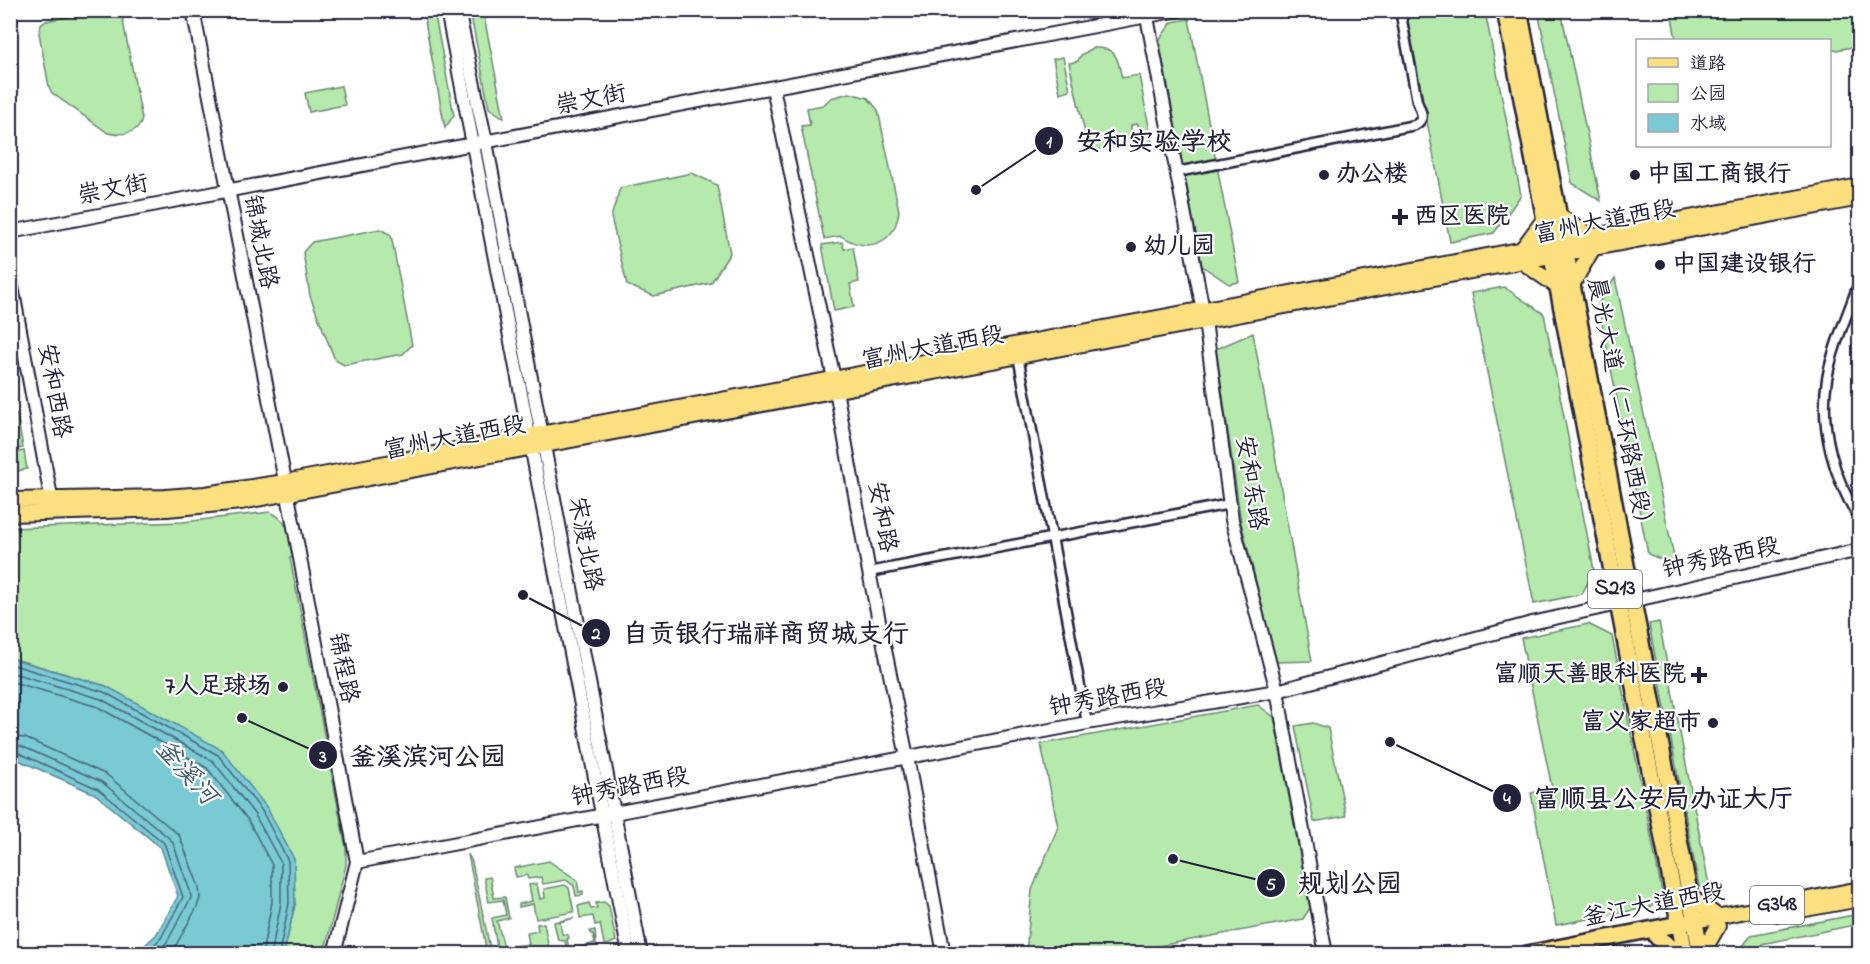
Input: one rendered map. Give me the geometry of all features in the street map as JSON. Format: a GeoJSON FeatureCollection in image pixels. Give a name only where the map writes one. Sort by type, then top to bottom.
{"type":"FeatureCollection","features":[{"type":"Feature","properties":{"kind":"highway","name":"晨光大道（二环路西段）"},"geometry":{"type":"LineString","coordinates":[[1505,10],[1558,248],[1625,601],[1674,897],[1701,954]]}},
{"type":"Feature","properties":{"kind":"highway","name":"晨光大道（二环路西段）"},"geometry":{"type":"LineString","coordinates":[[1519,10],[1552,217]]}},
{"type":"Feature","properties":{"kind":"highway","name":"晨光大道（二环路西段）"},"geometry":{"type":"LineString","coordinates":[[1625,601],[1690,896],[1685,954]]}},
{"type":"Feature","properties":{"kind":"highway"},"geometry":{"type":"LineString","coordinates":[[1674,897],[1656,933],[1680,954]]}},
{"type":"Feature","properties":{"kind":"highway","name":"釜江大道西段"},"geometry":{"type":"LineString","coordinates":[[1527,954],[1688,927]]}},
{"type":"Feature","properties":{"kind":"highway","name":"釜江大道西段"},"geometry":{"type":"LineString","coordinates":[[1573,954],[1656,933]]}},
{"type":"Feature","properties":{"kind":"main road","name":"富州大道西段"},"geometry":{"type":"LineString","coordinates":[[1592,242],[1860,186]]}},
{"type":"Feature","properties":{"kind":"main road","name":"富州大道西段"},"geometry":{"type":"LineString","coordinates":[[10,500],[52,506],[208,506],[286,488],[1558,248],[1860,198]]}},
{"type":"Feature","properties":{"kind":"main road"},"geometry":{"type":"LineString","coordinates":[[1552,217],[1592,242],[1565,286],[1522,255],[1552,217]]}},
{"type":"Feature","properties":{"kind":"main road","name":"富州大道西段"},"geometry":{"type":"LineString","coordinates":[[835,385],[1018,356],[1204,315]]}},
{"type":"Feature","properties":{"kind":"main road","name":"富州大道西段"},"geometry":{"type":"LineString","coordinates":[[10,514],[52,506]]}},
{"type":"Feature","properties":{"kind":"main road","name":"釜江大道西段"},"geometry":{"type":"LineString","coordinates":[[1688,927],[1860,889]]}},
{"type":"Feature","properties":{"kind":"main road"},"geometry":{"type":"LineString","coordinates":[[1690,896],[1718,921],[1701,954]]}},
{"type":"Feature","properties":{"kind":"main road","name":"釜江大道西段"},"geometry":{"type":"LineString","coordinates":[[1718,921],[1860,898]]}},
{"type":"Feature","properties":{"kind":"street","name":"锦城北路"},"geometry":{"type":"LineString","coordinates":[[193,10],[286,488]]}},
{"type":"Feature","properties":{"kind":"street"},"geometry":{"type":"LineString","coordinates":[[447,10],[479,143]]}},
{"type":"Feature","properties":{"kind":"street"},"geometry":{"type":"LineString","coordinates":[[458,10],[479,143]]}},
{"type":"Feature","properties":{"kind":"street","name":"崇文街"},"geometry":{"type":"LineString","coordinates":[[10,232],[1179,10]]}},
{"type":"Feature","properties":{"kind":"street"},"geometry":{"type":"LineString","coordinates":[[1178,172],[1419,123],[1422,112],[1417,101],[1400,10]]}},
{"type":"Feature","properties":{"kind":"street","name":"安和东路"},"geometry":{"type":"LineString","coordinates":[[1147,16],[1204,315],[1232,520],[1277,691],[1326,954]]}},
{"type":"Feature","properties":{"kind":"street","name":"安和路"},"geometry":{"type":"LineString","coordinates":[[773,88],[835,385],[944,954]]}},
{"type":"Feature","properties":{"kind":"street","name":"宋渡北路"},"geometry":{"type":"LineString","coordinates":[[479,143],[608,813],[629,954]]}},
{"type":"Feature","properties":{"kind":"street","name":"安和西路"},"geometry":{"type":"LineString","coordinates":[[10,276],[52,506]]}},
{"type":"Feature","properties":{"kind":"street"},"geometry":{"type":"LineString","coordinates":[[1860,279],[1827,380],[1826,419],[1833,463],[1851,506],[1860,520]]}},
{"type":"Feature","properties":{"kind":"street"},"geometry":{"type":"LineString","coordinates":[[1018,356],[1087,723]]}},
{"type":"Feature","properties":{"kind":"street","name":"锦程路"},"geometry":{"type":"LineString","coordinates":[[286,488],[357,862]]}},
{"type":"Feature","properties":{"kind":"street"},"geometry":{"type":"LineString","coordinates":[[869,572],[1230,504]]}},
{"type":"Feature","properties":{"kind":"street","name":"钟秀路西段"},"geometry":{"type":"LineString","coordinates":[[357,862],[1087,723],[1277,691],[1532,623],[1860,550]]}},
{"type":"Feature","properties":{"kind":"street","name":"宋渡北路"},"geometry":{"type":"LineString","coordinates":[[608,813],[641,954]]}},
{"type":"Feature","properties":{"kind":"street"},"geometry":{"type":"LineString","coordinates":[[333,954],[357,862]]}},
{"type":"Feature","properties":{"kind":"green space"},"geometry":{"type":"Polygon","coordinates":[[[102,10],[118,11],[122,16],[142,119],[138,128],[124,134],[108,133],[52,93],[39,33],[41,25],[46,21],[102,10]]]}},
{"type":"Feature","properties":{"kind":"green space"},"geometry":{"type":"Polygon","coordinates":[[[423,11],[434,11],[454,115],[445,128],[423,11]]]}},
{"type":"Feature","properties":{"kind":"green space"},"geometry":{"type":"Polygon","coordinates":[[[470,11],[483,11],[504,118],[489,108],[470,11]]]}},
{"type":"Feature","properties":{"kind":"green space"},"geometry":{"type":"Polygon","coordinates":[[[1406,11],[1485,11],[1521,195],[1494,233],[1450,242],[1406,11]]]}},
{"type":"Feature","properties":{"kind":"green space"},"geometry":{"type":"Polygon","coordinates":[[[1538,11],[1561,11],[1601,201],[1572,183],[1538,11]]]}},
{"type":"Feature","properties":{"kind":"green space"},"geometry":{"type":"Polygon","coordinates":[[[1671,11],[1856,11],[1859,41],[1853,47],[1831,51],[1831,39],[1676,39],[1671,11]]]}},
{"type":"Feature","properties":{"kind":"green space"},"geometry":{"type":"Polygon","coordinates":[[[1189,19],[1239,282],[1229,284],[1202,266],[1159,40],[1172,22],[1189,19]]]}},
{"type":"Feature","properties":{"kind":"green space"},"geometry":{"type":"Polygon","coordinates":[[[1093,48],[1107,49],[1115,55],[1122,78],[1139,75],[1152,142],[1141,143],[1138,124],[1131,125],[1131,134],[1122,147],[1089,151],[1069,63],[1078,61],[1081,55],[1093,48]]]}},
{"type":"Feature","properties":{"kind":"green space"},"geometry":{"type":"Polygon","coordinates":[[[1063,57],[1070,90],[1060,93],[1053,59],[1063,57]]]}},
{"type":"Feature","properties":{"kind":"green space"},"geometry":{"type":"Polygon","coordinates":[[[341,86],[345,105],[309,112],[305,93],[341,86]]]}},
{"type":"Feature","properties":{"kind":"green space"},"geometry":{"type":"Polygon","coordinates":[[[849,93],[868,98],[878,110],[899,211],[892,231],[879,243],[870,245],[851,241],[841,236],[824,239],[801,126],[810,125],[807,108],[823,105],[831,98],[849,93]]]}},
{"type":"Feature","properties":{"kind":"green space"},"geometry":{"type":"Polygon","coordinates":[[[692,173],[717,185],[730,253],[711,283],[654,296],[627,285],[611,217],[620,188],[692,173]]]}},
{"type":"Feature","properties":{"kind":"green space"},"geometry":{"type":"Polygon","coordinates":[[[380,229],[391,235],[412,345],[403,354],[344,365],[335,360],[310,296],[303,252],[312,242],[380,229]]]}},
{"type":"Feature","properties":{"kind":"green space"},"geometry":{"type":"Polygon","coordinates":[[[842,242],[844,249],[853,247],[859,282],[850,284],[854,307],[834,311],[822,245],[842,242]]]}},
{"type":"Feature","properties":{"kind":"green space"},"geometry":{"type":"Polygon","coordinates":[[[1615,278],[1676,566],[1648,554],[1598,304],[1615,278]]]}},
{"type":"Feature","properties":{"kind":"green space"},"geometry":{"type":"Polygon","coordinates":[[[1504,287],[1544,314],[1594,570],[1582,594],[1534,604],[1471,293],[1504,287]]]}},
{"type":"Feature","properties":{"kind":"green space"},"geometry":{"type":"Polygon","coordinates":[[[1253,333],[1312,661],[1276,662],[1241,522],[1216,349],[1253,333]]]}},
{"type":"Feature","properties":{"kind":"green space"},"geometry":{"type":"Polygon","coordinates":[[[17,414],[23,448],[11,450],[11,415],[17,414]]]}},
{"type":"Feature","properties":{"kind":"green space"},"geometry":{"type":"Polygon","coordinates":[[[24,451],[27,469],[17,471],[14,453],[24,451]]]}},
{"type":"Feature","properties":{"kind":"green space"},"geometry":{"type":"Polygon","coordinates":[[[270,512],[282,520],[290,536],[293,557],[290,558],[346,848],[346,865],[324,953],[284,953],[295,904],[106,686],[11,658],[10,528],[183,522],[270,512]]]}},
{"type":"Feature","properties":{"kind":"green space"},"geometry":{"type":"Polygon","coordinates":[[[1659,622],[1709,885],[1699,887],[1649,624],[1659,622]]]}},
{"type":"Feature","properties":{"kind":"green space"},"geometry":{"type":"Polygon","coordinates":[[[1588,624],[1612,636],[1662,892],[1651,907],[1556,925],[1531,793],[1552,788],[1521,638],[1588,624]]]}},
{"type":"Feature","properties":{"kind":"green space"},"geometry":{"type":"Polygon","coordinates":[[[1258,705],[1274,717],[1310,908],[1303,919],[1121,953],[1026,953],[1032,890],[1058,827],[1041,744],[1258,705]]]}},
{"type":"Feature","properties":{"kind":"green space"},"geometry":{"type":"Polygon","coordinates":[[[1313,723],[1328,728],[1346,816],[1314,822],[1295,726],[1313,723]]]}},
{"type":"Feature","properties":{"kind":"green space"},"geometry":{"type":"Polygon","coordinates":[[[468,854],[472,862],[491,953],[487,953],[468,854]]]}},
{"type":"Feature","properties":{"kind":"green space"},"geometry":{"type":"Polygon","coordinates":[[[549,861],[577,880],[579,892],[583,891],[583,895],[576,896],[574,886],[566,880],[543,884],[541,877],[528,879],[527,875],[516,877],[514,868],[549,861]]]}},
{"type":"Feature","properties":{"kind":"green space"},"geometry":{"type":"Polygon","coordinates":[[[490,877],[494,898],[505,897],[509,918],[497,921],[504,947],[529,944],[527,933],[538,931],[537,924],[544,923],[549,949],[553,948],[554,953],[498,953],[492,918],[506,915],[503,900],[489,902],[484,878],[490,877]]]}},
{"type":"Feature","properties":{"kind":"green space"},"geometry":{"type":"Polygon","coordinates":[[[537,884],[540,899],[545,898],[544,889],[565,885],[569,888],[574,912],[536,919],[533,904],[519,907],[519,904],[532,901],[529,885],[537,884]]]}},
{"type":"Feature","properties":{"kind":"green space"},"geometry":{"type":"Polygon","coordinates":[[[604,902],[609,906],[616,941],[607,945],[604,944],[600,924],[595,925],[593,916],[580,918],[578,906],[589,903],[591,909],[597,908],[596,903],[604,902]]]}},
{"type":"Feature","properties":{"kind":"green space"},"geometry":{"type":"Polygon","coordinates":[[[1859,914],[1859,924],[1762,944],[1755,953],[1738,953],[1751,935],[1859,914]]]}},
{"type":"Feature","properties":{"kind":"green space"},"geometry":{"type":"Polygon","coordinates":[[[574,918],[560,922],[562,934],[568,935],[569,938],[567,939],[569,950],[595,943],[590,931],[595,930],[596,945],[567,951],[565,941],[558,940],[554,922],[574,918]]]}},
{"type":"Feature","properties":{"kind":"water","name":"釜溪河"},"geometry":{"type":"Polygon","coordinates":[[[10,658],[106,686],[222,750],[267,808],[294,859],[295,904],[284,953],[136,953],[156,935],[178,896],[161,848],[95,794],[11,758],[10,658]]]}},
{"type":"Feature","properties":{"kind":"place","name":"办公楼"},"geometry":{"type":"Point","coordinates":[1324,175]}},
{"type":"Feature","properties":{"kind":"place","name":"中国工商银行"},"geometry":{"type":"Point","coordinates":[1635,175]}},
{"type":"Feature","properties":{"kind":"place","name":"安和实验学校"},"geometry":{"type":"Point","coordinates":[976,190]}},
{"type":"Feature","properties":{"kind":"place","name":"西区医院"},"geometry":{"type":"Point","coordinates":[1400,217]}},
{"type":"Feature","properties":{"kind":"place","name":"幼儿园"},"geometry":{"type":"Point","coordinates":[1131,247]}},
{"type":"Feature","properties":{"kind":"place","name":"中国建设银行"},"geometry":{"type":"Point","coordinates":[1660,265]}},
{"type":"Feature","properties":{"kind":"place","name":"自贡银行瑞祥商贸城支行"},"geometry":{"type":"Point","coordinates":[523,595]}},
{"type":"Feature","properties":{"kind":"place","name":"富顺天善眼科医院"},"geometry":{"type":"Point","coordinates":[1699,675]}},
{"type":"Feature","properties":{"kind":"place","name":"7人足球场"},"geometry":{"type":"Point","coordinates":[283,687]}},
{"type":"Feature","properties":{"kind":"place","name":"釜溪滨河公园"},"geometry":{"type":"Point","coordinates":[242,718]}},
{"type":"Feature","properties":{"kind":"place","name":"富义家超市"},"geometry":{"type":"Point","coordinates":[1713,723]}},
{"type":"Feature","properties":{"kind":"place","name":"富顺县公安局办证大厅"},"geometry":{"type":"Point","coordinates":[1390,742]}},
{"type":"Feature","properties":{"kind":"place","name":"规划公园"},"geometry":{"type":"Point","coordinates":[1173,859]}}]}
